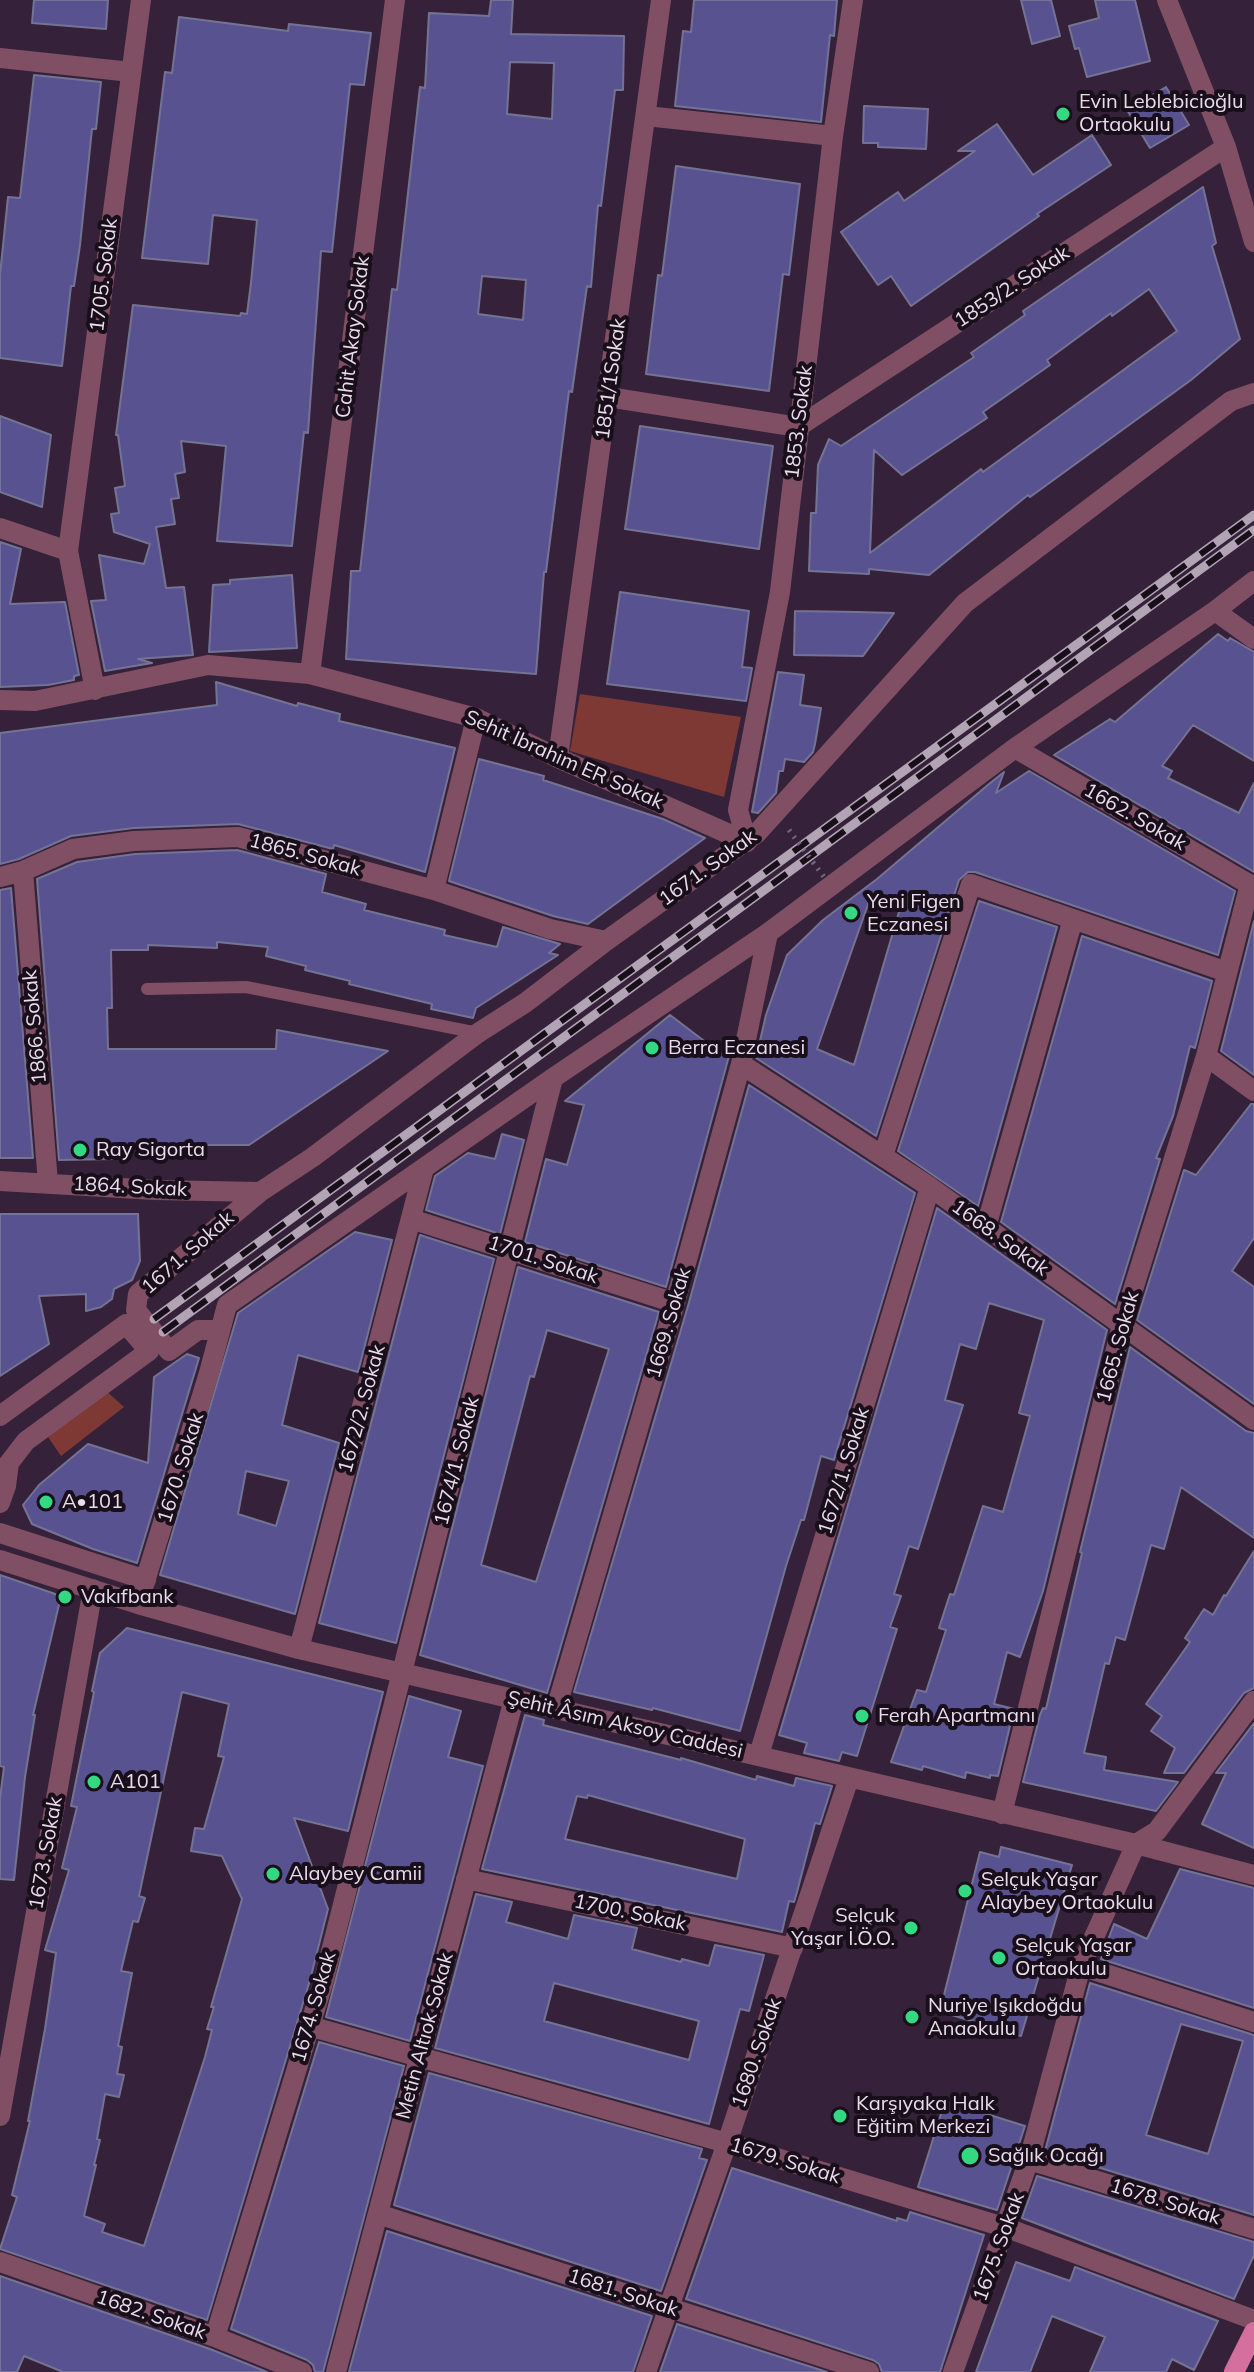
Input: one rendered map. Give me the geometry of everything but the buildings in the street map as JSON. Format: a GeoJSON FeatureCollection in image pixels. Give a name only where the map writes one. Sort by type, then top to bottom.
{"type":"FeatureCollection","features":[{"type":"Feature","properties":{"kind":"main road"},"geometry":{"type":"LineString","coordinates":[[1234,2372],[1254,2332]]}},
{"type":"Feature","properties":{"kind":"street","name":"1705. Sokak"},"geometry":{"type":"LineString","coordinates":[[95,690],[68,551],[141,0]]}},
{"type":"Feature","properties":{"kind":"street","name":"Cahit Akay Sokak"},"geometry":{"type":"LineString","coordinates":[[310,674],[395,0]]}},
{"type":"Feature","properties":{"kind":"street","name":"1851/1Sokak"},"geometry":{"type":"LineString","coordinates":[[558,758],[661,0]]}},
{"type":"Feature","properties":{"kind":"street","name":"1853. Sokak"},"geometry":{"type":"LineString","coordinates":[[747,842],[738,810],[780,592],[833,136],[853,0]]}},
{"type":"Feature","properties":{"kind":"street"},"geometry":{"type":"LineString","coordinates":[[1167,0],[1226,147],[1254,242]]}},
{"type":"Feature","properties":{"kind":"street"},"geometry":{"type":"LineString","coordinates":[[0,58],[131,72]]}},
{"type":"Feature","properties":{"kind":"street"},"geometry":{"type":"LineString","coordinates":[[646,116],[833,136]]}},
{"type":"Feature","properties":{"kind":"street","name":"1853/2. Sokak"},"geometry":{"type":"LineString","coordinates":[[798,427],[1226,147]]}},
{"type":"Feature","properties":{"kind":"street","name":"1671. Sokak"},"geometry":{"type":"LineString","coordinates":[[219,1330],[198,1330],[169,1351],[136,1310],[138,1294],[260,1192],[313,1157],[478,1033],[525,1003],[606,941],[747,842],[965,603],[1231,401],[1254,393]]}},
{"type":"Feature","properties":{"kind":"street"},"geometry":{"type":"LineString","coordinates":[[608,397],[798,427]]}},
{"type":"Feature","properties":{"kind":"street"},"geometry":{"type":"LineString","coordinates":[[0,528],[68,551]]}},
{"type":"Feature","properties":{"kind":"street"},"geometry":{"type":"LineString","coordinates":[[219,1330],[227,1305],[768,933],[1015,748],[1254,581]]}},
{"type":"Feature","properties":{"kind":"street"},"geometry":{"type":"LineString","coordinates":[[1215,611],[1254,639]]}},
{"type":"Feature","properties":{"kind":"street","name":"Sehit İbrahim ER Sokak"},"geometry":{"type":"LineString","coordinates":[[0,700],[35,701],[208,665],[310,674],[476,718],[747,842]]}},
{"type":"Feature","properties":{"kind":"street"},"geometry":{"type":"LineString","coordinates":[[434,890],[476,718]]}},
{"type":"Feature","properties":{"kind":"street","name":"1662. Sokak"},"geometry":{"type":"LineString","coordinates":[[1015,748],[1252,886]]}},
{"type":"Feature","properties":{"kind":"street","name":"1865. Sokak"},"geometry":{"type":"LineString","coordinates":[[0,877],[23,871],[73,849],[134,841],[238,837],[434,890],[550,929],[606,941]]}},
{"type":"Feature","properties":{"kind":"street","name":"1866. Sokak"},"geometry":{"type":"LineString","coordinates":[[23,871],[48,1183]]}},
{"type":"Feature","properties":{"kind":"street"},"geometry":{"type":"LineString","coordinates":[[883,1156],[971,884],[1227,972]]}},
{"type":"Feature","properties":{"kind":"street","name":"1665. Sokak"},"geometry":{"type":"LineString","coordinates":[[1002,1814],[1122,1325],[1206,1056],[1252,886]]}},
{"type":"Feature","properties":{"kind":"street"},"geometry":{"type":"LineString","coordinates":[[986,1227],[1073,919]]}},
{"type":"Feature","properties":{"kind":"street","name":"1669. Sokak"},"geometry":{"type":"LineString","coordinates":[[556,1709],[675,1303],[741,1064],[768,933]]}},
{"type":"Feature","properties":{"kind":"street"},"geometry":{"type":"LineString","coordinates":[[1206,1056],[1254,1091]]}},
{"type":"Feature","properties":{"kind":"street","name":"1668. Sokak"},"geometry":{"type":"LineString","coordinates":[[741,1064],[930,1187],[1254,1420]]}},
{"type":"Feature","properties":{"kind":"street","name":"1674/1. Sokak"},"geometry":{"type":"LineString","coordinates":[[403,1673],[553,1078]]}},
{"type":"Feature","properties":{"kind":"street","name":"1672/2. Sokak"},"geometry":{"type":"LineString","coordinates":[[299,1649],[424,1168]]}},
{"type":"Feature","properties":{"kind":"street","name":"1864. Sokak"},"geometry":{"type":"LineString","coordinates":[[0,1181],[155,1190],[260,1192]]}},
{"type":"Feature","properties":{"kind":"street","name":"1672/1. Sokak"},"geometry":{"type":"LineString","coordinates":[[759,1755],[930,1187]]}},
{"type":"Feature","properties":{"kind":"street","name":"1701. Sokak"},"geometry":{"type":"LineString","coordinates":[[411,1219],[675,1303]]}},
{"type":"Feature","properties":{"kind":"street"},"geometry":{"type":"LineString","coordinates":[[0,1416],[126,1324],[149,1351],[26,1441],[9,1463],[0,1503]]}},
{"type":"Feature","properties":{"kind":"street","name":"1670. Sokak"},"geometry":{"type":"LineString","coordinates":[[138,1604],[209,1373],[219,1330]]}},
{"type":"Feature","properties":{"kind":"street"},"geometry":{"type":"LineString","coordinates":[[0,1533],[146,1580]]}},
{"type":"Feature","properties":{"kind":"street","name":"Şehit Âsım Aksoy Caddesi"},"geometry":{"type":"LineString","coordinates":[[0,1560],[138,1604],[299,1649],[1136,1844],[1254,1875]]}},
{"type":"Feature","properties":{"kind":"street","name":"1673. Sokak"},"geometry":{"type":"LineString","coordinates":[[0,2116],[93,1589]]}},
{"type":"Feature","properties":{"kind":"street","name":"1674. Sokak"},"geometry":{"type":"LineString","coordinates":[[215,2337],[323,1983],[403,1673]]}},
{"type":"Feature","properties":{"kind":"street","name":"Metin Altıok Sokak"},"geometry":{"type":"LineString","coordinates":[[336,2372],[514,1699]]}},
{"type":"Feature","properties":{"kind":"street","name":"1675. Sokak"},"geometry":{"type":"LineString","coordinates":[[953,2372],[1029,2160],[1081,1966],[1136,1844],[1157,1831],[1254,1701]]}},
{"type":"Feature","properties":{"kind":"street","name":"1680. Sokak"},"geometry":{"type":"LineString","coordinates":[[646,2372],[727,2143],[849,1778]]}},
{"type":"Feature","properties":{"kind":"street","name":"1700. Sokak"},"geometry":{"type":"LineString","coordinates":[[466,1879],[793,1948]]}},
{"type":"Feature","properties":{"kind":"street"},"geometry":{"type":"LineString","coordinates":[[1081,1966],[1254,2022]]}},
{"type":"Feature","properties":{"kind":"street","name":"1679. Sokak"},"geometry":{"type":"LineString","coordinates":[[309,2026],[727,2143],[1007,2228],[1254,2320]]}},
{"type":"Feature","properties":{"kind":"street","name":"1678. Sokak"},"geometry":{"type":"LineString","coordinates":[[1029,2160],[1254,2229]]}},
{"type":"Feature","properties":{"kind":"street","name":"1681. Sokak"},"geometry":{"type":"LineString","coordinates":[[378,2214],[869,2372]]}},
{"type":"Feature","properties":{"kind":"street","name":"1682. Sokak"},"geometry":{"type":"LineString","coordinates":[[0,2262],[215,2337],[302,2372]]}},
{"type":"Feature","properties":{"kind":"lane"},"geometry":{"type":"LineString","coordinates":[[147,989],[246,987],[478,1033]]}},
{"type":"Feature","properties":{"kind":"path"},"geometry":{"type":"LineString","coordinates":[[789,830],[824,877]]}},
{"type":"Feature","properties":{"kind":"shaded area"},"geometry":{"type":"Polygon","coordinates":[[[580,694],[741,717],[724,797],[570,751],[580,694]]]}},
{"type":"Feature","properties":{"kind":"shaded area"},"geometry":{"type":"Polygon","coordinates":[[[104,1389],[124,1407],[61,1456],[48,1437],[104,1389]]]}},
{"type":"Feature","properties":{"kind":"railway"},"geometry":{"type":"LineString","coordinates":[[154,1319],[1254,515]]}},
{"type":"Feature","properties":{"kind":"railway"},"geometry":{"type":"LineString","coordinates":[[163,1332],[1254,530]]}},
{"type":"Feature","properties":{"kind":"place","name":"Evin Leblebicioğlu Ortaokulu"},"geometry":{"type":"Point","coordinates":[1063,114]}},
{"type":"Feature","properties":{"kind":"place","name":"Yeni Figen Eczanesi"},"geometry":{"type":"Point","coordinates":[851,913]}},
{"type":"Feature","properties":{"kind":"place","name":"Berra Eczanesi"},"geometry":{"type":"Point","coordinates":[652,1048]}},
{"type":"Feature","properties":{"kind":"place","name":"Ray Sigorta"},"geometry":{"type":"Point","coordinates":[80,1150]}},
{"type":"Feature","properties":{"kind":"place","name":"A•101"},"geometry":{"type":"Point","coordinates":[46,1502]}},
{"type":"Feature","properties":{"kind":"place","name":"Vakıfbank"},"geometry":{"type":"Point","coordinates":[65,1597]}},
{"type":"Feature","properties":{"kind":"place","name":"Ferah Apartmanı"},"geometry":{"type":"Point","coordinates":[862,1716]}},
{"type":"Feature","properties":{"kind":"place","name":"A101"},"geometry":{"type":"Point","coordinates":[94,1782]}},
{"type":"Feature","properties":{"kind":"place","name":"Alaybey Camii"},"geometry":{"type":"Point","coordinates":[273,1874]}},
{"type":"Feature","properties":{"kind":"place","name":"Selçuk Yaşar Alaybey Ortaokulu"},"geometry":{"type":"Point","coordinates":[965,1891]}},
{"type":"Feature","properties":{"kind":"place","name":"Selçuk Yaşar İ.Ö.O."},"geometry":{"type":"Point","coordinates":[911,1928]}},
{"type":"Feature","properties":{"kind":"place","name":"Selçuk Yaşar Ortaokulu"},"geometry":{"type":"Point","coordinates":[999,1958]}},
{"type":"Feature","properties":{"kind":"place","name":"Nuriye Işıkdoğdu Anaokulu"},"geometry":{"type":"Point","coordinates":[912,2017]}},
{"type":"Feature","properties":{"kind":"place","name":"Karşıyaka Halk Eğitim Merkezi"},"geometry":{"type":"Point","coordinates":[840,2116]}},
{"type":"Feature","properties":{"kind":"place","name":"Sağlık Ocağı"},"geometry":{"type":"Point","coordinates":[970,2156]}}]}
